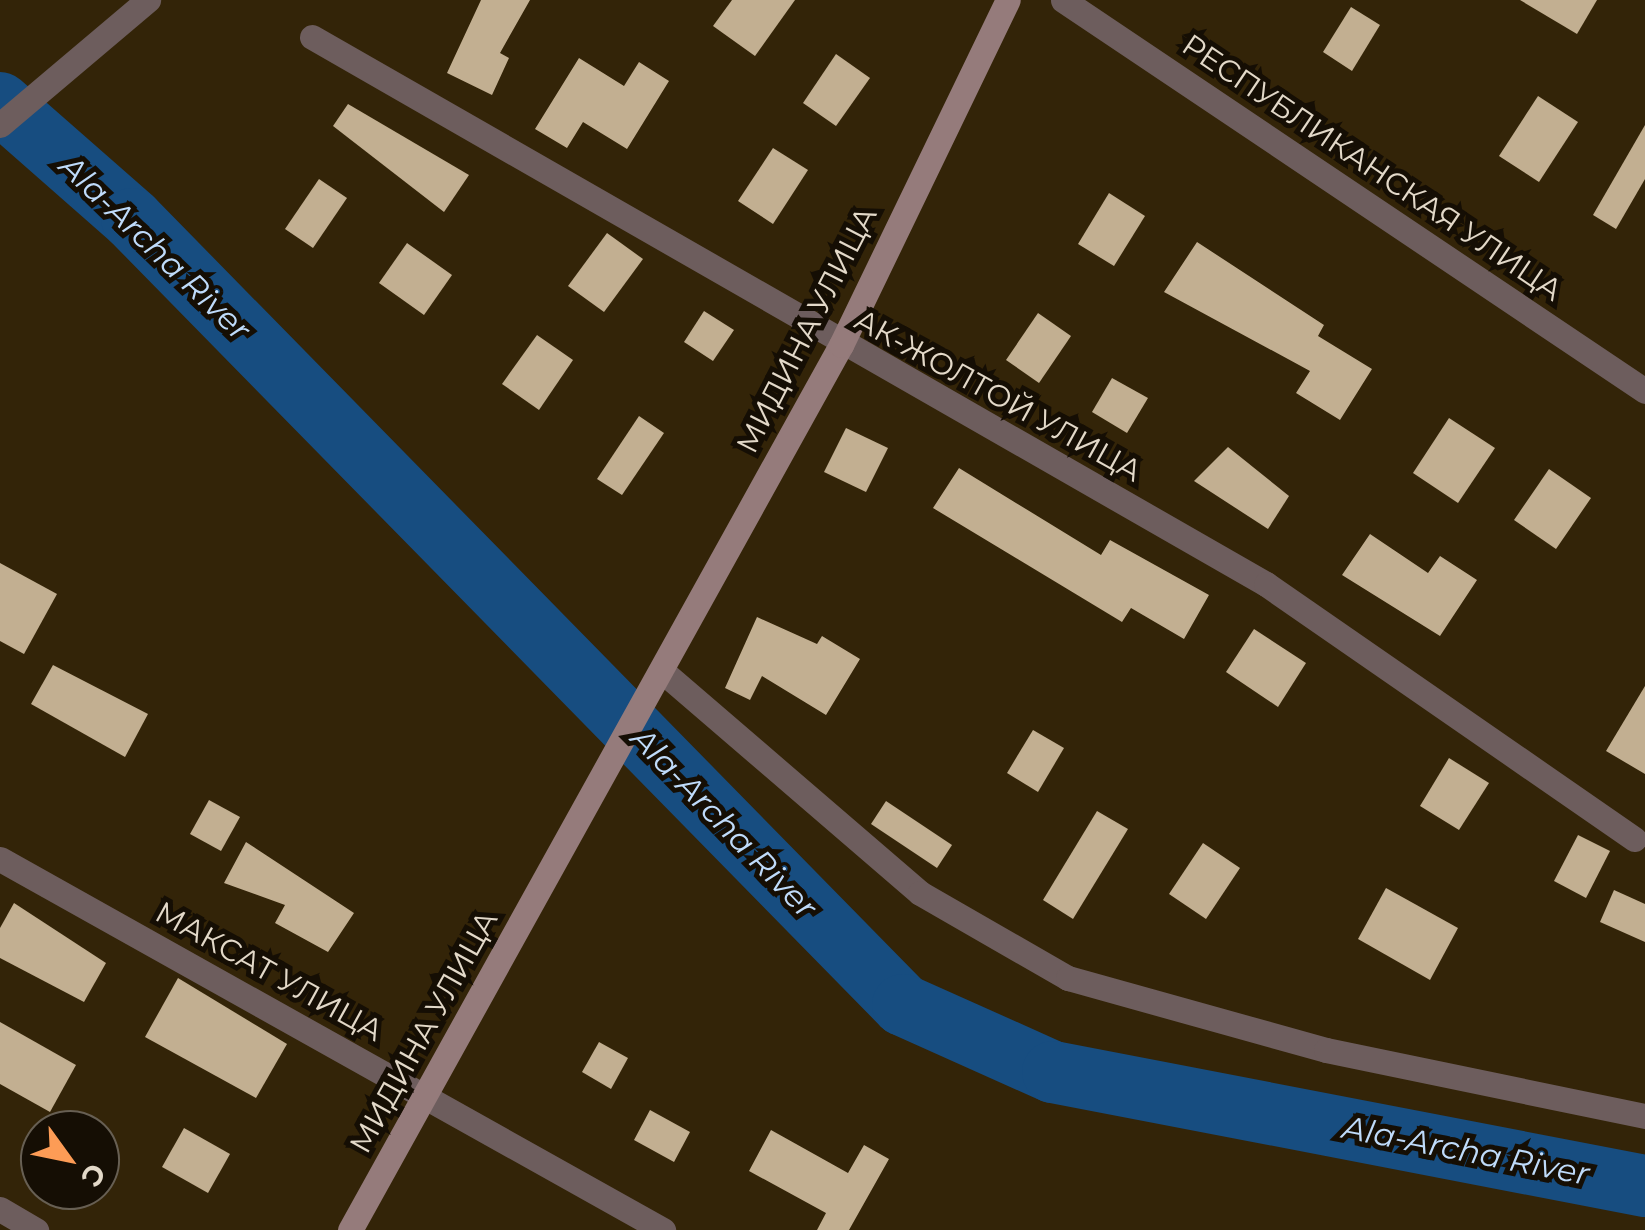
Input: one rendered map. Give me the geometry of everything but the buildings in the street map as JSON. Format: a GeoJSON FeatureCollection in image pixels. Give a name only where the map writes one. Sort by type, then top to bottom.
{"type":"FeatureCollection","features":[{"type":"Feature","properties":{"kind":"street"},"geometry":{"type":"LineString","coordinates":[[0,125],[77,56],[148,0]]}},
{"type":"Feature","properties":{"kind":"street","name":"МИДИНА УЛИЦА"},"geometry":{"type":"LineString","coordinates":[[350,1230],[841,345],[1008,0]]}},
{"type":"Feature","properties":{"kind":"street","name":"РЕСПУБЛИКАНСКАЯ УЛИЦА"},"geometry":{"type":"LineString","coordinates":[[1063,0],[1645,391]]}},
{"type":"Feature","properties":{"kind":"street","name":"АК-ЖОЛТОЙ УЛИЦА"},"geometry":{"type":"LineString","coordinates":[[312,37],[841,345],[1266,584],[1634,839]]}},
{"type":"Feature","properties":{"kind":"street"},"geometry":{"type":"LineString","coordinates":[[658,678],[920,893],[1068,978],[1326,1050],[1645,1116]]}},
{"type":"Feature","properties":{"kind":"street","name":"МАКСАТ УЛИЦА"},"geometry":{"type":"LineString","coordinates":[[0,859],[663,1230]]}},
{"type":"Feature","properties":{"kind":"street"},"geometry":{"type":"LineString","coordinates":[[0,1209],[36,1230]]}},
{"type":"Feature","properties":{"kind":"waterway","name":"Ala-Archa River"},"geometry":{"type":"LineString","coordinates":[[0,103],[132,219],[903,1005],[1053,1072],[1645,1186]]}}]}
